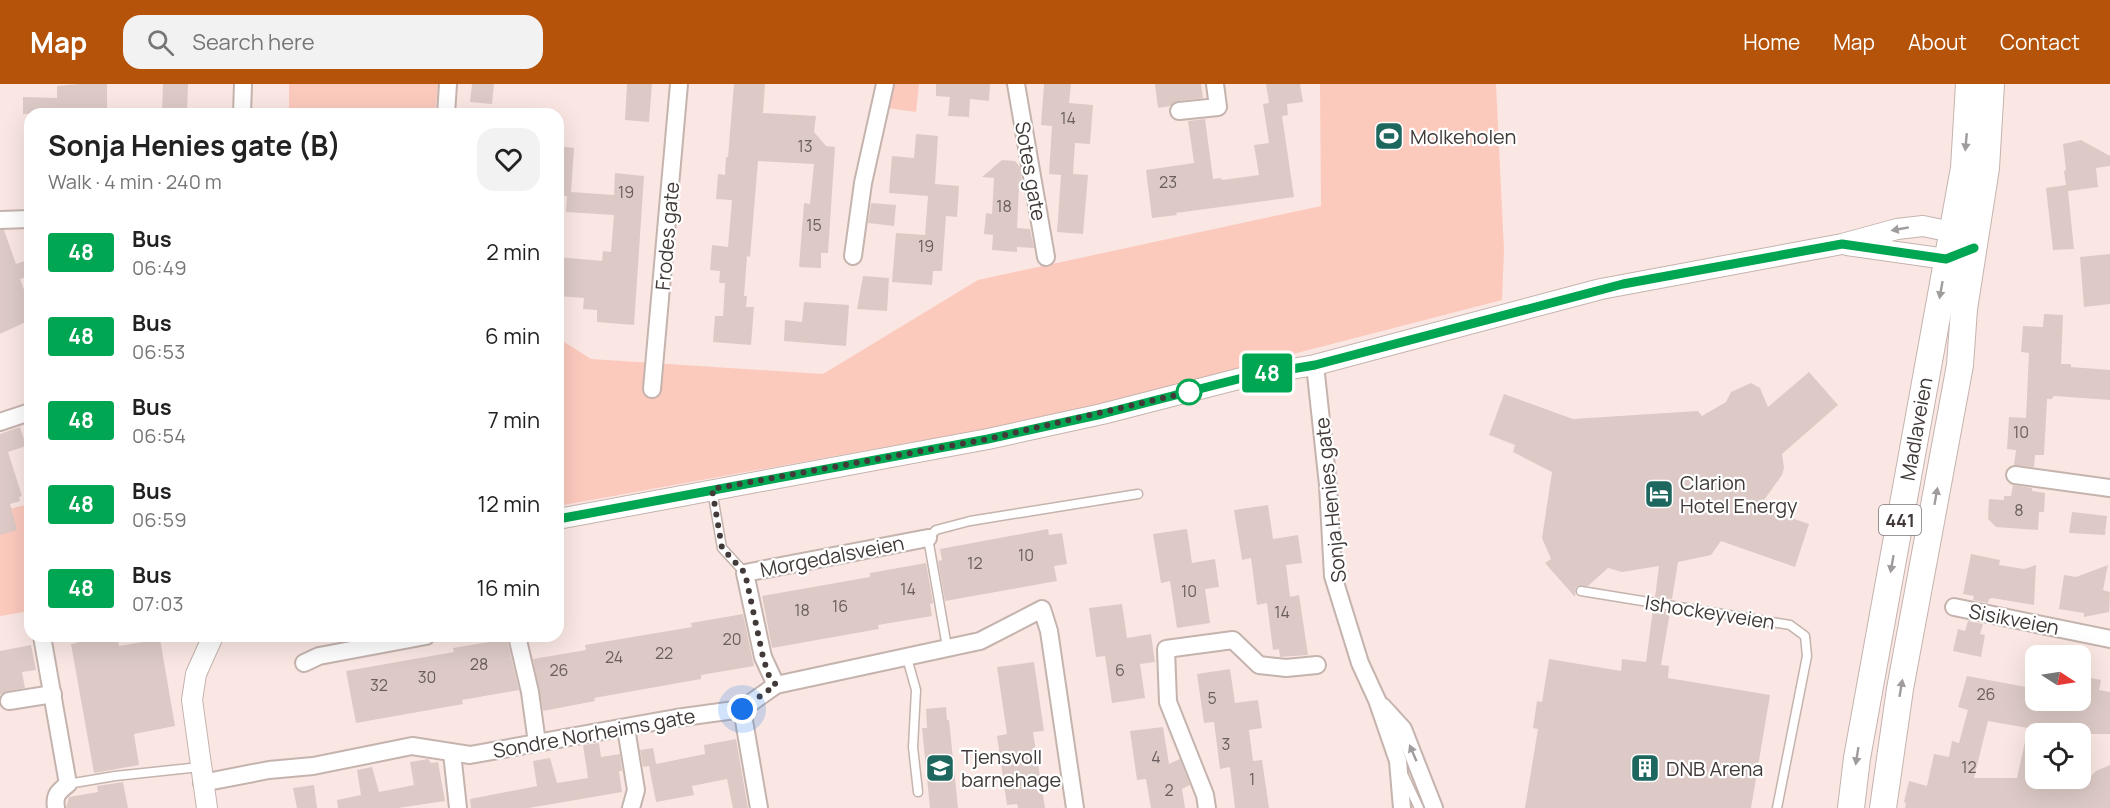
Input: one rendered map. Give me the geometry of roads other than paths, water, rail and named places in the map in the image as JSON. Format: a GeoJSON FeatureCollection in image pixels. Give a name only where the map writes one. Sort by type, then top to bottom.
{"type":"FeatureCollection","features":[{"type":"Feature","properties":{"kind":"main road","name":"Madlaveien"},"geometry":{"type":"LineString","coordinates":[[1851,808],[1857,758],[1964,168],[1969,84]]}},
{"type":"Feature","properties":{"kind":"main road","name":"Madlaveien"},"geometry":{"type":"LineString","coordinates":[[1960,364],[1964,309],[1986,168],[1991,84]]}},
{"type":"Feature","properties":{"kind":"main road","name":"Madlaveien"},"geometry":{"type":"LineString","coordinates":[[1882,808],[1900,689],[1960,364],[1986,272],[2001,142],[2000,84]]}},
{"type":"Feature","properties":{"kind":"street"},"geometry":{"type":"LineString","coordinates":[[242,108],[243,84]]}},
{"type":"Feature","properties":{"kind":"street"},"geometry":{"type":"LineString","coordinates":[[446,108],[448,84]]}},
{"type":"Feature","properties":{"kind":"street","name":"Frodes gate"},"geometry":{"type":"LineString","coordinates":[[652,389],[679,84]]}},
{"type":"Feature","properties":{"kind":"street"},"geometry":{"type":"LineString","coordinates":[[853,256],[863,183],[885,84]]}},
{"type":"Feature","properties":{"kind":"street","name":"Sotes gate"},"geometry":{"type":"LineString","coordinates":[[1016,84],[1047,257]]}},
{"type":"Feature","properties":{"kind":"street"},"geometry":{"type":"LineString","coordinates":[[1179,111],[1218,107],[1215,84]]}},
{"type":"Feature","properties":{"kind":"street"},"geometry":{"type":"LineString","coordinates":[[0,220],[24,219]]}},
{"type":"Feature","properties":{"kind":"street"},"geometry":{"type":"LineString","coordinates":[[564,518],[988,439],[1102,414],[1250,376],[1315,365],[1601,289],[1842,244],[1897,229],[1923,226],[1952,232],[1974,248]]}},
{"type":"Feature","properties":{"kind":"street"},"geometry":{"type":"LineString","coordinates":[[1842,244],[1946,259],[1974,248]]}},
{"type":"Feature","properties":{"kind":"street","name":"Sonja Henies gate"},"geometry":{"type":"LineString","coordinates":[[1315,365],[1328,485],[1333,576],[1360,663],[1377,700],[1398,761],[1404,808]]}},
{"type":"Feature","properties":{"kind":"street"},"geometry":{"type":"LineString","coordinates":[[0,422],[24,414]]}},
{"type":"Feature","properties":{"kind":"street"},"geometry":{"type":"LineString","coordinates":[[2015,475],[2110,488]]}},
{"type":"Feature","properties":{"kind":"street","name":"Morgedalsveien"},"geometry":{"type":"LineString","coordinates":[[776,685],[768,674],[763,657],[745,573],[928,537]]}},
{"type":"Feature","properties":{"kind":"street","name":"Sisikveien"},"geometry":{"type":"LineString","coordinates":[[1954,607],[2110,639]]}},
{"type":"Feature","properties":{"kind":"street","name":"Sondre Norheims gate"},"geometry":{"type":"LineString","coordinates":[[201,775],[314,766],[412,746],[470,755],[742,709],[776,685],[980,641],[1042,609],[1049,631],[1075,808]]}},
{"type":"Feature","properties":{"kind":"street"},"geometry":{"type":"LineString","coordinates":[[1207,808],[1205,795],[1168,702],[1166,649],[1233,640],[1259,665],[1286,668],[1317,665]]}},
{"type":"Feature","properties":{"kind":"street"},"geometry":{"type":"LineString","coordinates":[[43,642],[68,784],[56,794],[54,798],[56,808]]}},
{"type":"Feature","properties":{"kind":"street"},"geometry":{"type":"LineString","coordinates":[[207,808],[192,700],[196,674],[210,642]]}},
{"type":"Feature","properties":{"kind":"street"},"geometry":{"type":"LineString","coordinates":[[304,663],[319,656],[394,642]]}},
{"type":"Feature","properties":{"kind":"street"},"geometry":{"type":"LineString","coordinates":[[518,642],[530,692],[537,743]]}},
{"type":"Feature","properties":{"kind":"street"},"geometry":{"type":"LineString","coordinates":[[9,701],[53,694]]}},
{"type":"Feature","properties":{"kind":"street","name":"Sonja Henies gate"},"geometry":{"type":"LineString","coordinates":[[1377,700],[1403,729],[1434,808]]}},
{"type":"Feature","properties":{"kind":"street"},"geometry":{"type":"LineString","coordinates":[[742,709],[759,808]]}},
{"type":"Feature","properties":{"kind":"street"},"geometry":{"type":"LineString","coordinates":[[626,728],[636,790],[631,808]]}},
{"type":"Feature","properties":{"kind":"street"},"geometry":{"type":"LineString","coordinates":[[452,753],[458,808]]}},
{"type":"Feature","properties":{"kind":"lane"},"geometry":{"type":"LineString","coordinates":[[712,489],[722,548],[745,573]]}},
{"type":"Feature","properties":{"kind":"lane","name":"Morgedalsveien"},"geometry":{"type":"LineString","coordinates":[[947,647],[928,537],[936,530],[970,521],[1138,494]]}},
{"type":"Feature","properties":{"kind":"lane","name":"Ishockeyveien"},"geometry":{"type":"LineString","coordinates":[[1581,591],[1790,625],[1805,636],[1807,656],[1778,808]]}},
{"type":"Feature","properties":{"kind":"lane"},"geometry":{"type":"LineString","coordinates":[[907,658],[916,690],[913,747],[918,792]]}},
{"type":"Feature","properties":{"kind":"lane"},"geometry":{"type":"LineString","coordinates":[[68,784],[126,775],[201,775]]}},
{"type":"Feature","properties":{"kind":"place","name":"Molkeholen"},"geometry":{"type":"Point","coordinates":[1389,136]}},
{"type":"Feature","properties":{"kind":"place","name":"Clarion Hotel Energy"},"geometry":{"type":"Point","coordinates":[1659,494]}},
{"type":"Feature","properties":{"kind":"place","name":"Tjensvoll barnehage"},"geometry":{"type":"Point","coordinates":[940,768]}},
{"type":"Feature","properties":{"kind":"place","name":"DNB Arena"},"geometry":{"type":"Point","coordinates":[1645,768]}}]}
